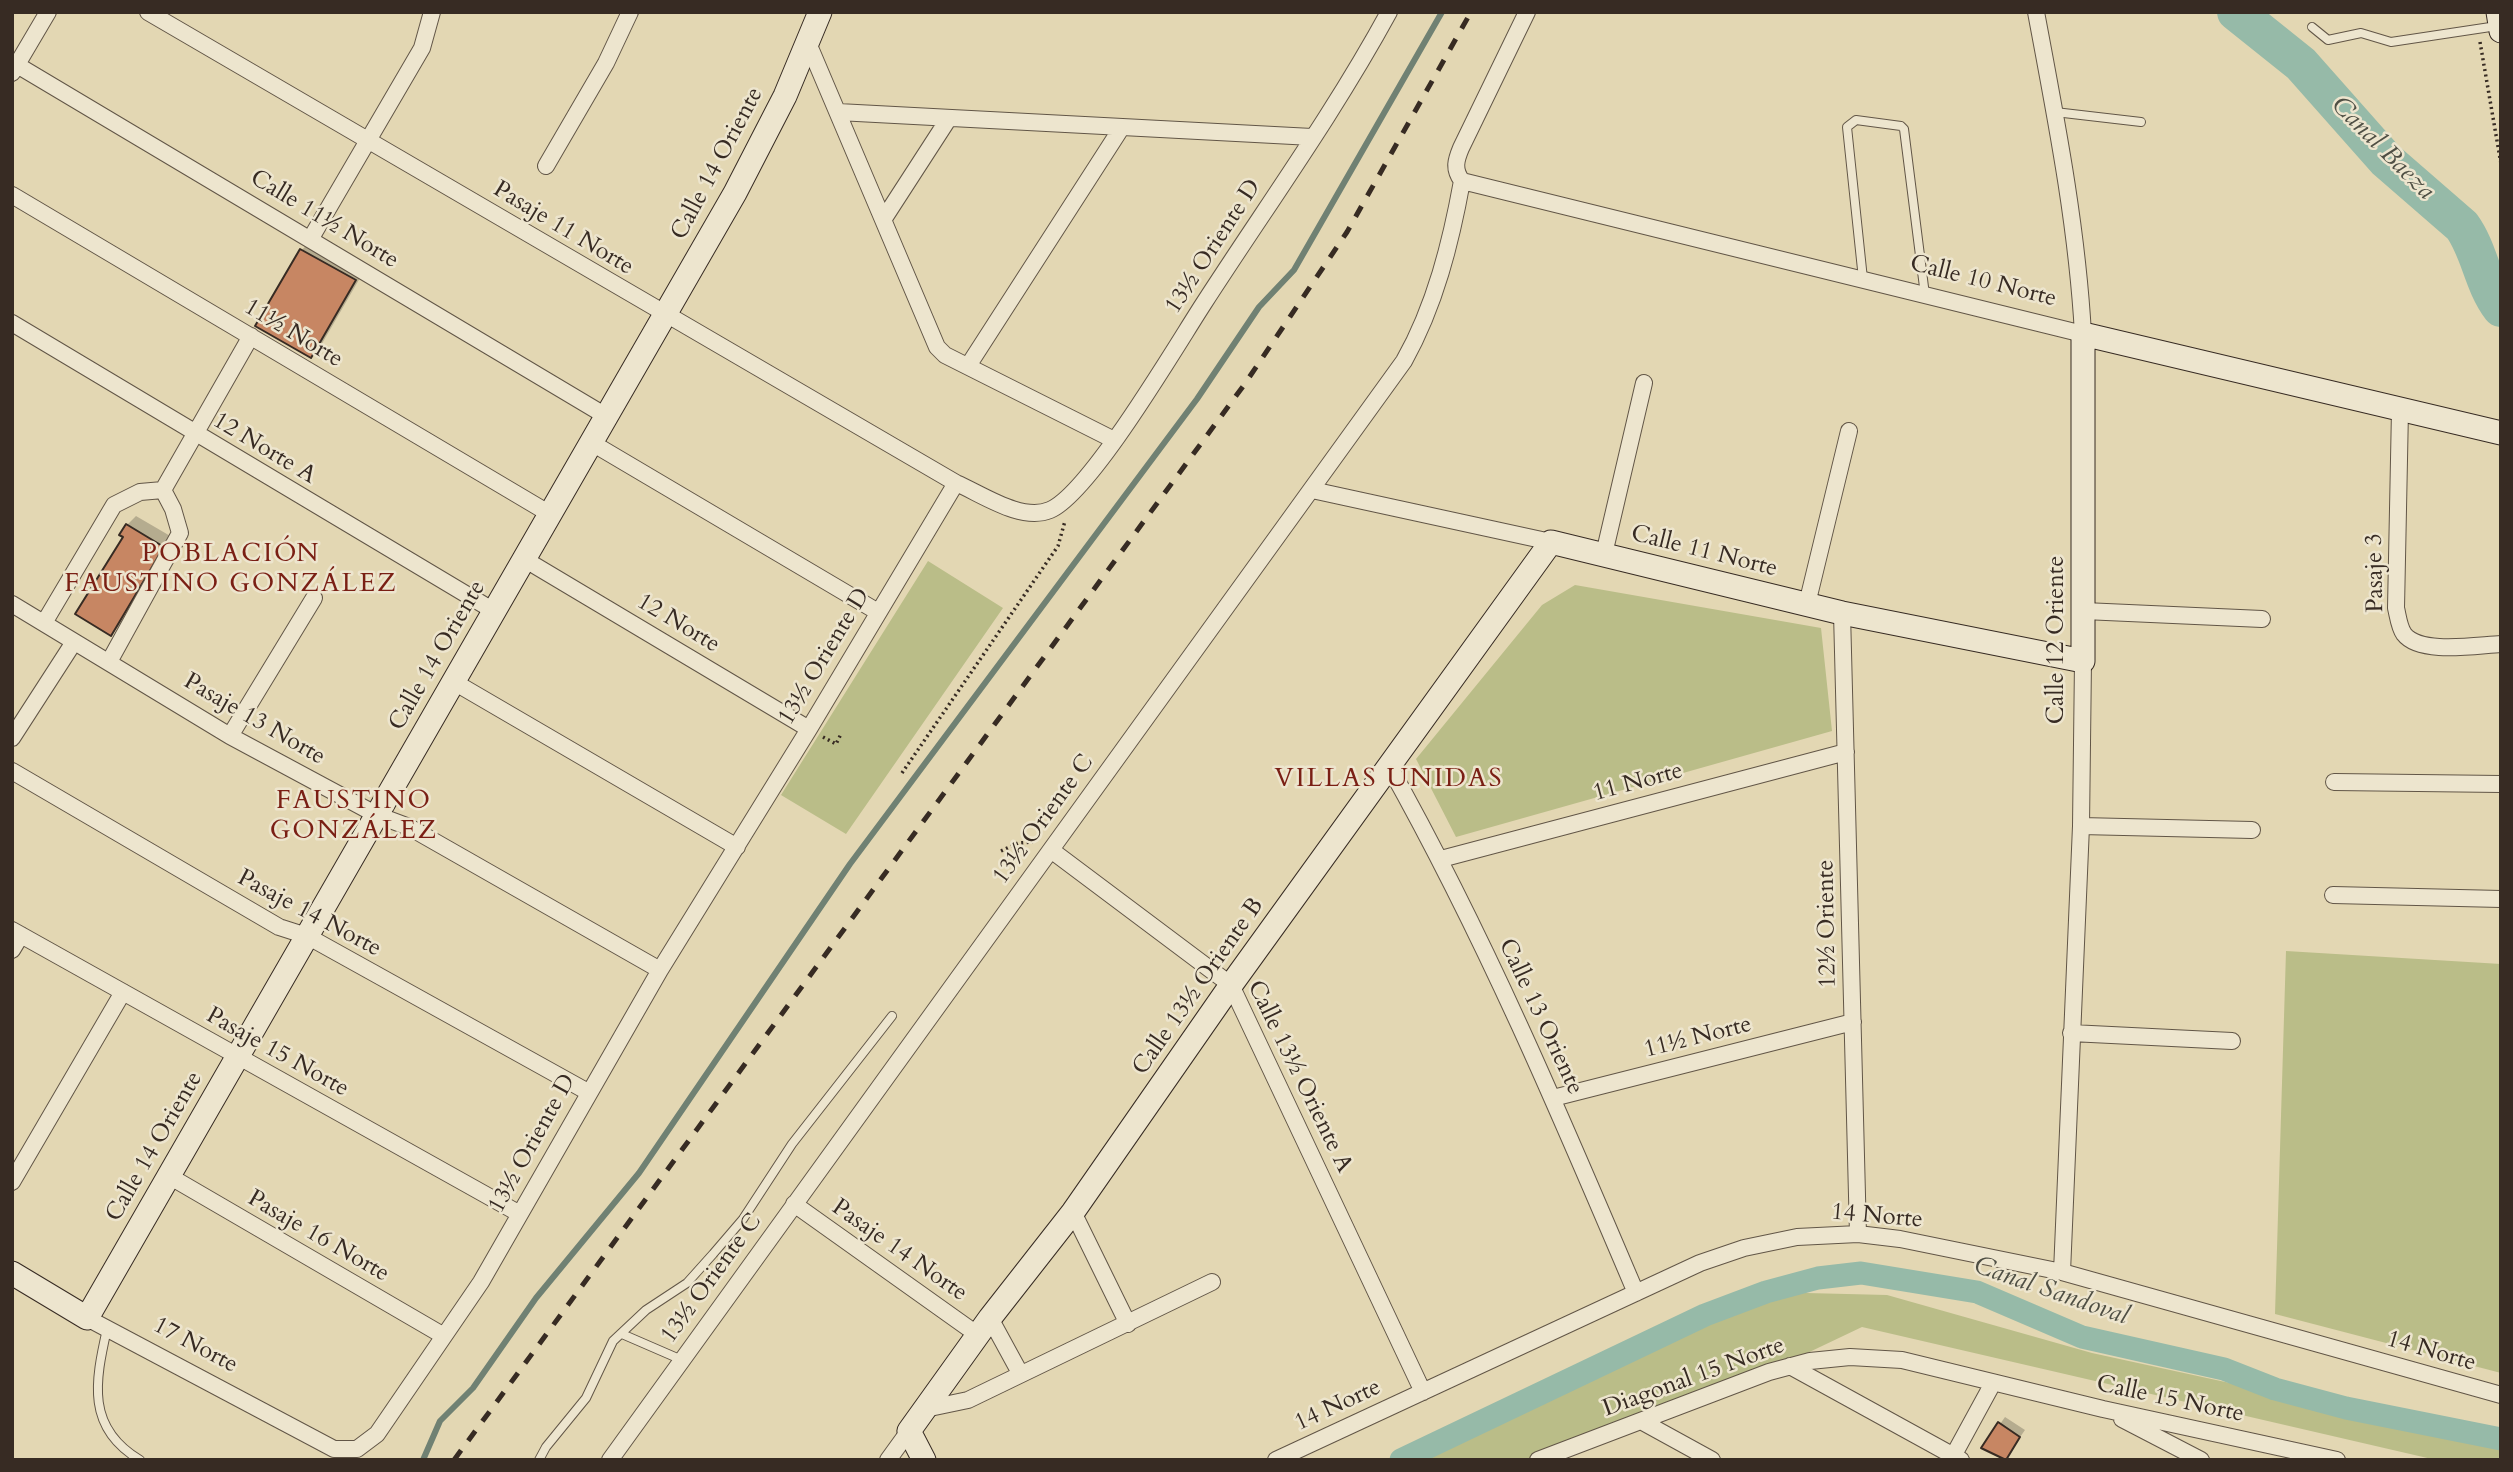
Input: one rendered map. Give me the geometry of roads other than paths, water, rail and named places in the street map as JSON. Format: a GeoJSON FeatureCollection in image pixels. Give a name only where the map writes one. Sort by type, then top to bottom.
{"type":"FeatureCollection","features":[{"type":"Feature","properties":{"kind":"street"},"geometry":{"type":"LineString","coordinates":[[15,69],[48,12]]}},
{"type":"Feature","properties":{"kind":"street","name":"Pasaje 11 Norte"},"geometry":{"type":"LineString","coordinates":[[148,12],[956,483]]}},
{"type":"Feature","properties":{"kind":"street"},"geometry":{"type":"LineString","coordinates":[[311,238],[422,48],[432,12]]}},
{"type":"Feature","properties":{"kind":"street"},"geometry":{"type":"LineString","coordinates":[[546,166],[606,62],[629,12]]}},
{"type":"Feature","properties":{"kind":"street","name":"Calle 14 Oriente"},"geometry":{"type":"LineString","coordinates":[[97,1323],[169,1176],[759,149],[820,12]]}},
{"type":"Feature","properties":{"kind":"street","name":"13½ Oriente D"},"geometry":{"type":"LineString","coordinates":[[358,1449],[377,1434],[481,1282],[660,970],[737,848],[956,483],[1026,514],[1050,510],[1065,501],[1114,440],[1312,137],[1389,12]]}},
{"type":"Feature","properties":{"kind":"street","name":"13½ Oriente C"},"geometry":{"type":"LineString","coordinates":[[610,1460],[1312,490],[1415,342],[1453,230],[1459,177],[1456,161],[1528,12]]}},
{"type":"Feature","properties":{"kind":"street","name":"Calle 12 Oriente"},"geometry":{"type":"LineString","coordinates":[[2036,12],[2080,274],[2083,334],[2084,611],[2081,826],[2062,1272]]}},
{"type":"Feature","properties":{"kind":"street"},"geometry":{"type":"LineString","coordinates":[[808,43],[937,347],[968,366],[1114,440]]}},
{"type":"Feature","properties":{"kind":"street","name":"Calle 11½ Norte"},"geometry":{"type":"LineString","coordinates":[[15,69],[311,238],[606,416]]}},
{"type":"Feature","properties":{"kind":"street"},"geometry":{"type":"LineString","coordinates":[[838,112],[1312,137]]}},
{"type":"Feature","properties":{"kind":"street"},"geometry":{"type":"LineString","coordinates":[[883,220],[949,118]]}},
{"type":"Feature","properties":{"kind":"street"},"geometry":{"type":"LineString","coordinates":[[968,366],[1122,127]]}},
{"type":"Feature","properties":{"kind":"street","name":"Calle 10 Norte"},"geometry":{"type":"LineString","coordinates":[[1459,177],[1863,280],[2501,433]]}},
{"type":"Feature","properties":{"kind":"street","name":"11½ Norte"},"geometry":{"type":"LineString","coordinates":[[12,195],[550,514]]}},
{"type":"Feature","properties":{"kind":"street","name":"12 Norte A"},"geometry":{"type":"LineString","coordinates":[[12,323],[494,611]]}},
{"type":"Feature","properties":{"kind":"street"},"geometry":{"type":"LineString","coordinates":[[163,490],[251,335]]}},
{"type":"Feature","properties":{"kind":"street"},"geometry":{"type":"LineString","coordinates":[[1604,554],[1644,383]]}},
{"type":"Feature","properties":{"kind":"street","name":"Pasaje 3"},"geometry":{"type":"LineString","coordinates":[[2400,410],[2396,608],[2404,634],[2413,642],[2429,647],[2501,644]]}},
{"type":"Feature","properties":{"kind":"street"},"geometry":{"type":"LineString","coordinates":[[1807,604],[1849,431]]}},
{"type":"Feature","properties":{"kind":"street"},"geometry":{"type":"LineString","coordinates":[[592,443],[878,612]]}},
{"type":"Feature","properties":{"kind":"street"},"geometry":{"type":"LineString","coordinates":[[44,623],[114,505],[140,492],[163,490]]}},
{"type":"Feature","properties":{"kind":"street"},"geometry":{"type":"LineString","coordinates":[[109,662],[180,533],[173,509],[163,490]]}},
{"type":"Feature","properties":{"kind":"street","name":"Calle 11 Norte"},"geometry":{"type":"LineString","coordinates":[[1312,490],[1604,554],[1842,613],[2083,661]]}},
{"type":"Feature","properties":{"kind":"street","name":"Calle 13½ Oriente B"},"geometry":{"type":"LineString","coordinates":[[888,1460],[984,1326],[1073,1212],[1231,985],[1551,542]]}},
{"type":"Feature","properties":{"kind":"street","name":"12 Norte"},"geometry":{"type":"LineString","coordinates":[[524,559],[809,729]]}},
{"type":"Feature","properties":{"kind":"street"},"geometry":{"type":"LineString","coordinates":[[230,736],[314,598]]}},
{"type":"Feature","properties":{"kind":"street","name":"Pasaje 13 Norte"},"geometry":{"type":"LineString","coordinates":[[12,604],[230,736],[377,815],[409,827],[660,970]]}},
{"type":"Feature","properties":{"kind":"street"},"geometry":{"type":"LineString","coordinates":[[2084,611],[2262,619]]}},
{"type":"Feature","properties":{"kind":"street","name":"12½ Oriente"},"geometry":{"type":"LineString","coordinates":[[1842,613],[1858,1234]]}},
{"type":"Feature","properties":{"kind":"street"},"geometry":{"type":"LineString","coordinates":[[12,738],[75,642]]}},
{"type":"Feature","properties":{"kind":"street"},"geometry":{"type":"LineString","coordinates":[[454,682],[737,848]]}},
{"type":"Feature","properties":{"kind":"street","name":"11 Norte"},"geometry":{"type":"LineString","coordinates":[[1441,859],[1846,752]]}},
{"type":"Feature","properties":{"kind":"street","name":"Calle 13 Oriente"},"geometry":{"type":"LineString","coordinates":[[1389,766],[1441,859],[1553,1098],[1636,1293]]}},
{"type":"Feature","properties":{"kind":"street","name":"Pasaje 14 Norte"},"geometry":{"type":"LineString","coordinates":[[12,771],[279,927],[307,936],[588,1092]]}},
{"type":"Feature","properties":{"kind":"street"},"geometry":{"type":"LineString","coordinates":[[2334,782],[2501,784]]}},
{"type":"Feature","properties":{"kind":"street"},"geometry":{"type":"LineString","coordinates":[[2081,826],[2252,830]]}},
{"type":"Feature","properties":{"kind":"street","name":"Calle 13½ Oriente A"},"geometry":{"type":"LineString","coordinates":[[1051,850],[1231,985],[1423,1392]]}},
{"type":"Feature","properties":{"kind":"street"},"geometry":{"type":"LineString","coordinates":[[2333,895],[2501,899]]}},
{"type":"Feature","properties":{"kind":"street"},"geometry":{"type":"LineString","coordinates":[[12,950],[17,933]]}},
{"type":"Feature","properties":{"kind":"street","name":"Pasaje 15 Norte"},"geometry":{"type":"LineString","coordinates":[[17,933],[520,1214]]}},
{"type":"Feature","properties":{"kind":"street"},"geometry":{"type":"LineString","coordinates":[[12,1182],[123,992]]}},
{"type":"Feature","properties":{"kind":"street","name":"11½ Norte"},"geometry":{"type":"LineString","coordinates":[[1553,1098],[1853,1022]]}},
{"type":"Feature","properties":{"kind":"street"},"geometry":{"type":"LineString","coordinates":[[2071,1033],[2232,1041]]}},
{"type":"Feature","properties":{"kind":"street","name":"Pasaje 16 Norte"},"geometry":{"type":"LineString","coordinates":[[169,1176],[444,1336]]}},
{"type":"Feature","properties":{"kind":"street","name":"Pasaje 14 Norte"},"geometry":{"type":"LineString","coordinates":[[794,1204],[984,1326]]}},
{"type":"Feature","properties":{"kind":"street"},"geometry":{"type":"LineString","coordinates":[[1073,1212],[1128,1324]]}},
{"type":"Feature","properties":{"kind":"street","name":"14 Norte"},"geometry":{"type":"LineString","coordinates":[[1276,1460],[1700,1263],[1744,1248],[1797,1237],[1858,1234],[1946,1247],[2062,1272],[2501,1395]]}},
{"type":"Feature","properties":{"kind":"street","name":"17 Norte"},"geometry":{"type":"LineString","coordinates":[[12,1273],[97,1323],[334,1450],[358,1449]]}},
{"type":"Feature","properties":{"kind":"street"},"geometry":{"type":"LineString","coordinates":[[925,1409],[968,1400],[1212,1282]]}},
{"type":"Feature","properties":{"kind":"street"},"geometry":{"type":"LineString","coordinates":[[984,1326],[1020,1373]]}},
{"type":"Feature","properties":{"kind":"street","name":"Diagonal 15 Norte"},"geometry":{"type":"LineString","coordinates":[[1538,1460],[1790,1366],[1830,1358],[1876,1357],[1993,1383]]}},
{"type":"Feature","properties":{"kind":"street"},"geometry":{"type":"LineString","coordinates":[[1790,1366],[1955,1458],[1993,1383]]}},
{"type":"Feature","properties":{"kind":"street","name":"Calle 15 Norte"},"geometry":{"type":"LineString","coordinates":[[1993,1383],[2337,1460]]}},
{"type":"Feature","properties":{"kind":"street"},"geometry":{"type":"LineString","coordinates":[[2103,1409],[2201,1460]]}},
{"type":"Feature","properties":{"kind":"street"},"geometry":{"type":"LineString","coordinates":[[1641,1421],[1712,1460]]}},
{"type":"Feature","properties":{"kind":"street"},"geometry":{"type":"LineString","coordinates":[[909,1431],[924,1460]]}},
{"type":"Feature","properties":{"kind":"lane"},"geometry":{"type":"LineString","coordinates":[[2312,27],[2328,40],[2361,33],[2390,42],[2494,24]]}},
{"type":"Feature","properties":{"kind":"lane"},"geometry":{"type":"LineString","coordinates":[[2054,113],[2141,122]]}},
{"type":"Feature","properties":{"kind":"lane"},"geometry":{"type":"LineString","coordinates":[[1863,280],[1847,127],[1856,120],[1901,126],[1904,129],[1926,295]]}},
{"type":"Feature","properties":{"kind":"lane"},"geometry":{"type":"LineString","coordinates":[[539,1460],[545,1447],[586,1398],[606,1353],[646,1310],[687,1283],[743,1219],[792,1144],[820,1113],[892,1016]]}},
{"type":"Feature","properties":{"kind":"lane"},"geometry":{"type":"LineString","coordinates":[[97,1323],[96,1376],[106,1431],[114,1443],[140,1460]]}},
{"type":"Feature","properties":{"kind":"lane"},"geometry":{"type":"LineString","coordinates":[[622,1334],[681,1360]]}},
{"type":"Feature","properties":{"kind":"waterway"},"geometry":{"type":"LineString","coordinates":[[423,1460],[440,1421],[473,1388],[536,1298],[639,1173],[850,864],[1197,399],[1259,307],[1294,270],[1442,12]]}},
{"type":"Feature","properties":{"kind":"waterway","name":"Canal Baeza"},"geometry":{"type":"LineString","coordinates":[[2236,12],[2301,64],[2386,160],[2462,226],[2489,288],[2501,308]]}},
{"type":"Feature","properties":{"kind":"waterway","name":"Canal Sandoval"},"geometry":{"type":"LineString","coordinates":[[1401,1460],[1705,1315],[1766,1292],[1818,1278],[1861,1273],[1977,1292],[2082,1337],[2224,1369],[2275,1389],[2346,1408],[2501,1439]]}},
{"type":"Feature","properties":{"kind":"railway"},"geometry":{"type":"LineString","coordinates":[[454,1460],[1244,385],[1347,232],[1471,12]]}},
{"type":"Feature","properties":{"kind":"district","name":"POBLACIÓN FAUSTINO GONZÁLEZ"},"geometry":{"type":"Point","coordinates":[231,570]}},
{"type":"Feature","properties":{"kind":"district","name":"VILLAS UNIDAS"},"geometry":{"type":"Point","coordinates":[1389,780]}},
{"type":"Feature","properties":{"kind":"district","name":"FAUSTINO GONZÁLEZ"},"geometry":{"type":"Point","coordinates":[354,817]}}]}
